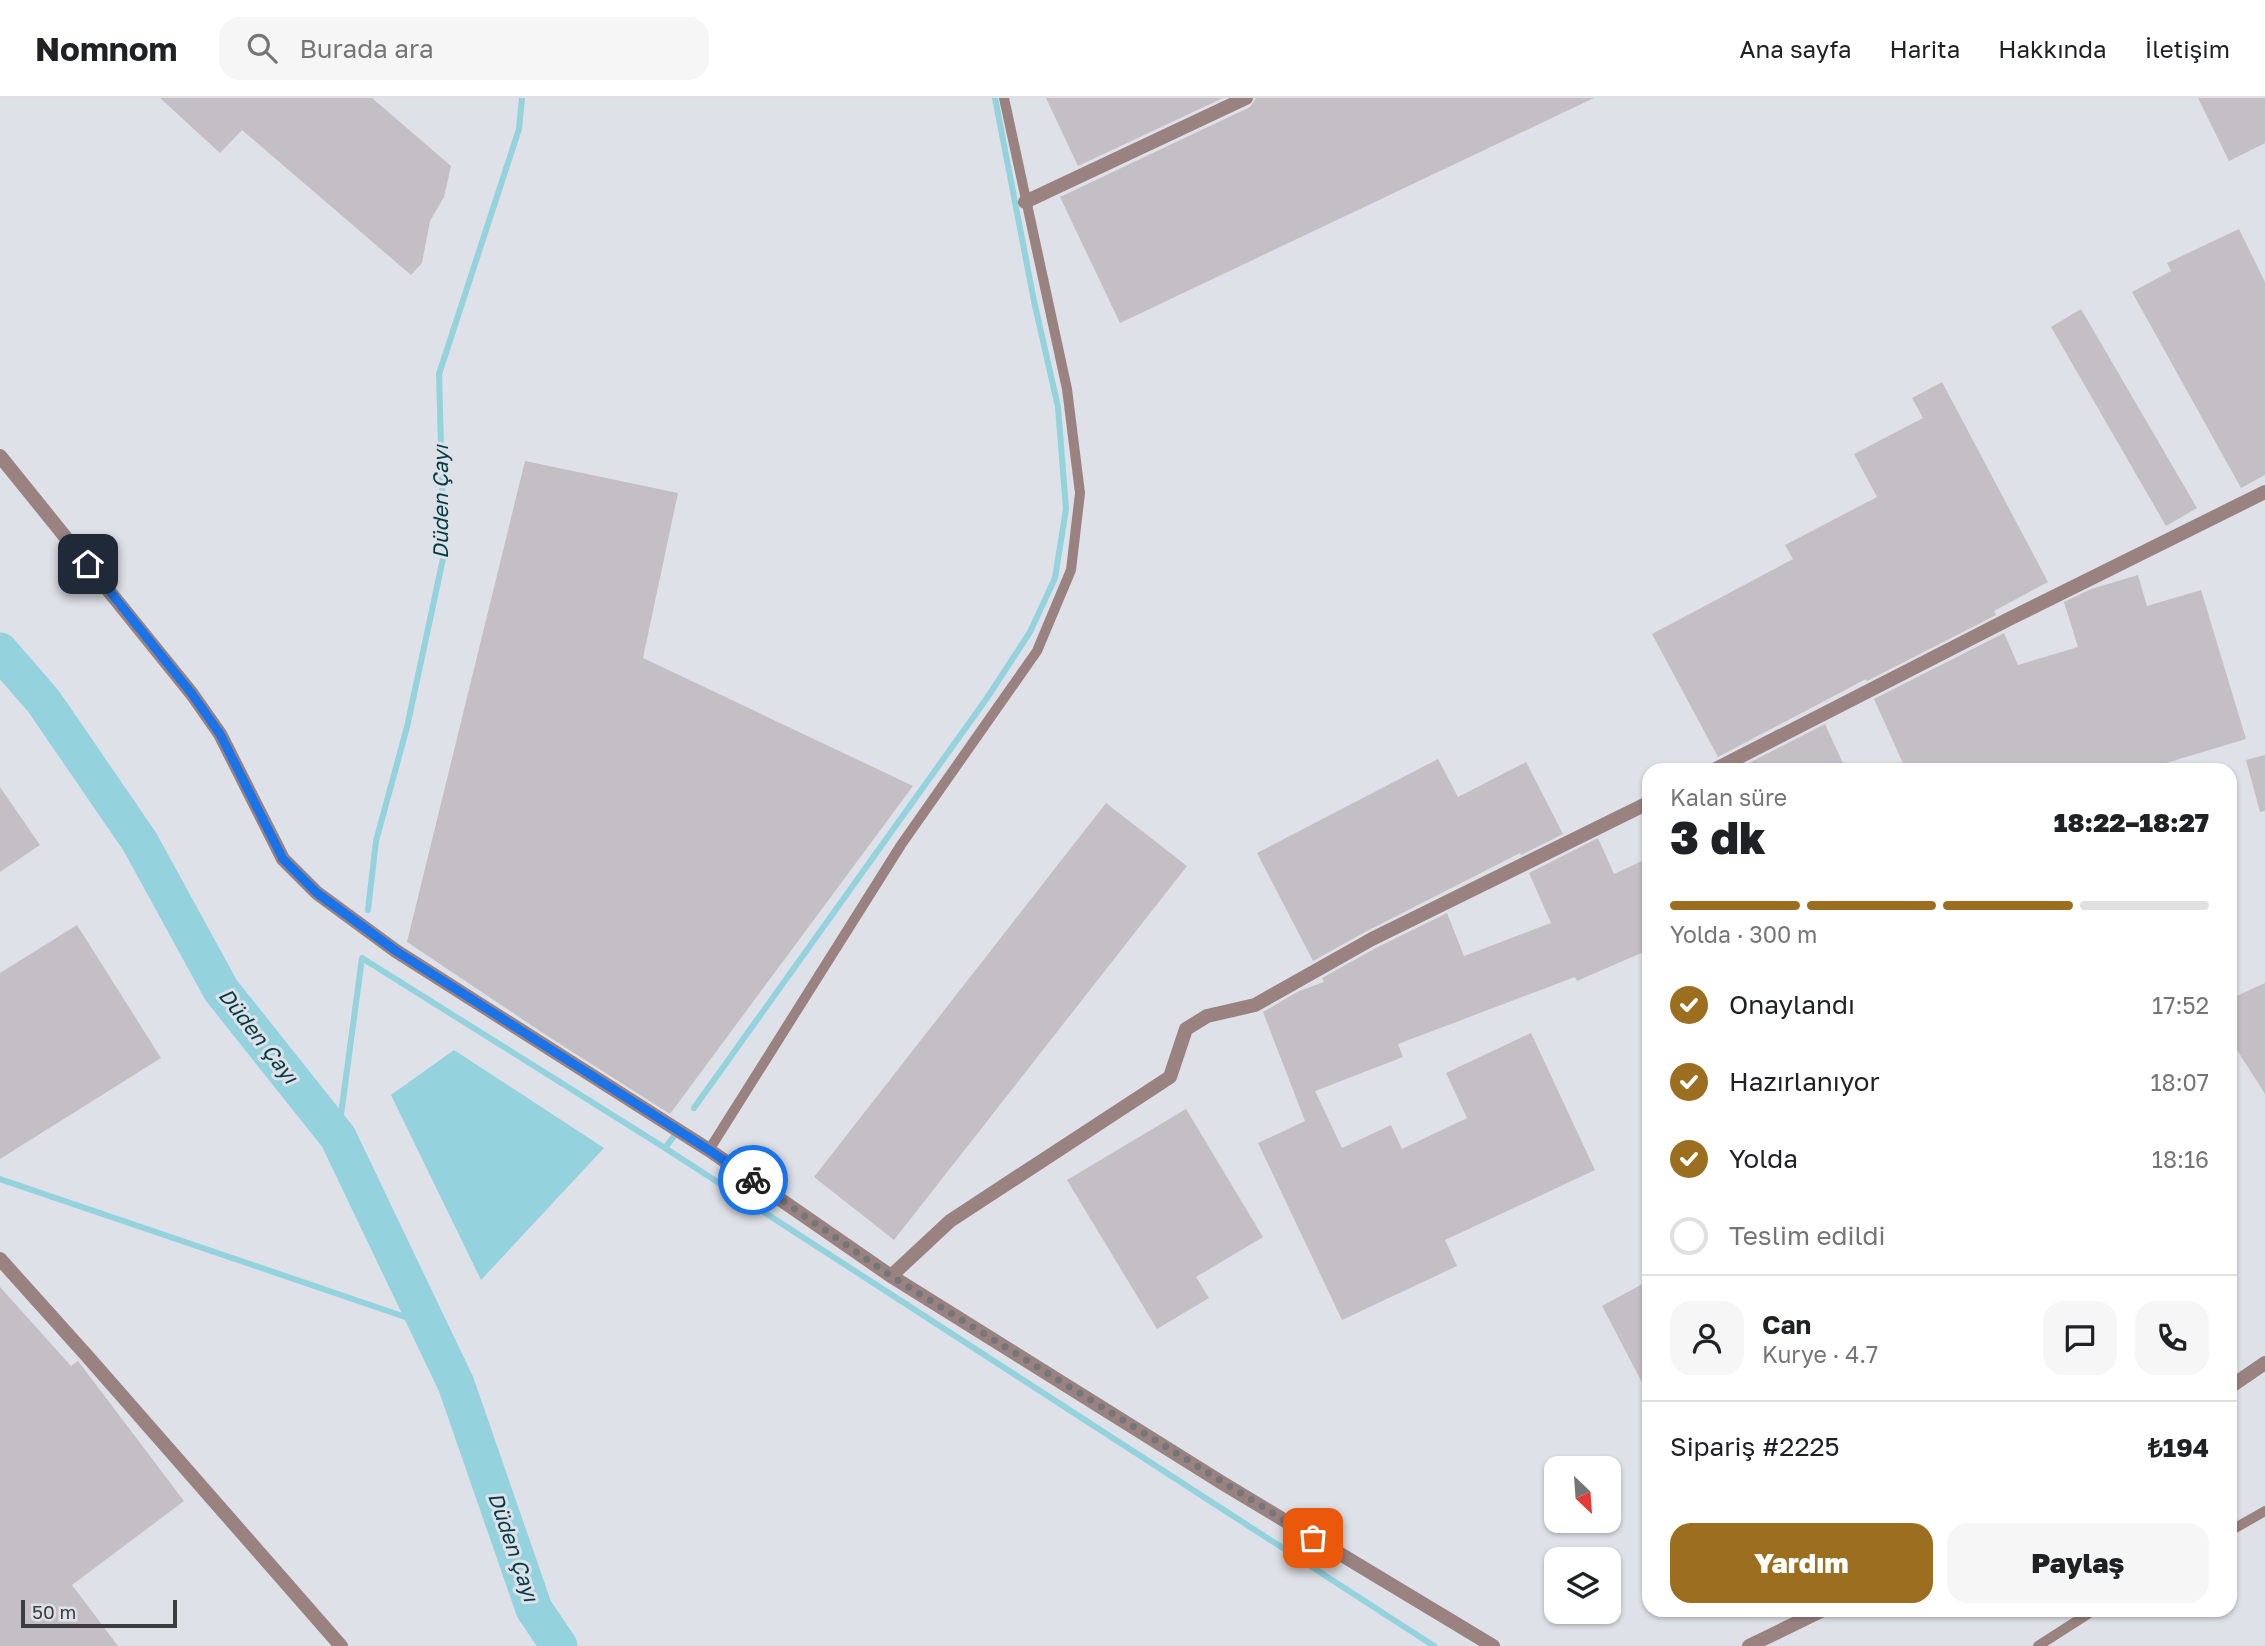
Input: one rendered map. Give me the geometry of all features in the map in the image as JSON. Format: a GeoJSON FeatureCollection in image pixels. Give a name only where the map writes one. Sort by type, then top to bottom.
{"type":"FeatureCollection","features":[{"type":"Feature","properties":{"kind":"street"},"geometry":{"type":"LineString","coordinates":[[1026,202],[1246,98]]}},
{"type":"Feature","properties":{"kind":"street"},"geometry":{"type":"LineString","coordinates":[[0,456],[192,694],[220,734],[283,859],[317,893],[396,951],[709,1150],[891,1276],[1224,1484],[1493,1646]]}},
{"type":"Feature","properties":{"kind":"street"},"geometry":{"type":"LineString","coordinates":[[1728,763],[2265,492]]}},
{"type":"Feature","properties":{"kind":"street"},"geometry":{"type":"LineString","coordinates":[[891,1276],[950,1221],[1170,1077],[1186,1029],[1206,1016],[1255,1005],[1372,939],[1642,806]]}},
{"type":"Feature","properties":{"kind":"street"},"geometry":{"type":"LineString","coordinates":[[0,1259],[341,1646]]}},
{"type":"Feature","properties":{"kind":"street"},"geometry":{"type":"LineString","coordinates":[[2237,1382],[2265,1363]]}},
{"type":"Feature","properties":{"kind":"street"},"geometry":{"type":"LineString","coordinates":[[1749,1646],[1809,1617]]}},
{"type":"Feature","properties":{"kind":"lane"},"geometry":{"type":"LineString","coordinates":[[709,1150],[901,845],[1037,651],[1071,569],[1080,493],[1067,389],[1004,98]]}},
{"type":"Feature","properties":{"kind":"lane"},"geometry":{"type":"LineString","coordinates":[[2237,1527],[2265,1511]]}},
{"type":"Feature","properties":{"kind":"lane"},"geometry":{"type":"LineString","coordinates":[[2038,1646],[2083,1617]]}},
{"type":"Feature","properties":{"kind":"water"},"geometry":{"type":"Polygon","coordinates":[[[454,1050],[604,1148],[481,1280],[391,1095],[454,1050]]]}},
{"type":"Feature","properties":{"kind":"building"},"geometry":{"type":"Polygon","coordinates":[[[160,98],[372,98],[451,166],[444,197],[430,221],[422,263],[411,275],[242,130],[220,153],[160,98]]]}},
{"type":"Feature","properties":{"kind":"building"},"geometry":{"type":"Polygon","coordinates":[[[1046,98],[1223,98],[1078,166],[1046,98]]]}},
{"type":"Feature","properties":{"kind":"building"},"geometry":{"type":"Polygon","coordinates":[[[1256,98],[1594,98],[1120,323],[1060,197],[1250,107],[1256,98]]]}},
{"type":"Feature","properties":{"kind":"building"},"geometry":{"type":"Polygon","coordinates":[[[2198,98],[2265,98],[2265,143],[2229,161],[2198,98]]]}},
{"type":"Feature","properties":{"kind":"building"},"geometry":{"type":"Polygon","coordinates":[[[2239,229],[2265,282],[2265,475],[2241,488],[2132,292],[2171,271],[2167,263],[2239,229]]]}},
{"type":"Feature","properties":{"kind":"building"},"geometry":{"type":"Polygon","coordinates":[[[2081,309],[2197,508],[2166,526],[2051,327],[2081,309]]]}},
{"type":"Feature","properties":{"kind":"building"},"geometry":{"type":"Polygon","coordinates":[[[1942,382],[2048,582],[1994,611],[1996,615],[1867,681],[1866,679],[1718,757],[1652,634],[1793,559],[1785,545],[1877,497],[1854,454],[1923,418],[1912,398],[1942,382]]]}},
{"type":"Feature","properties":{"kind":"building"},"geometry":{"type":"Polygon","coordinates":[[[525,461],[678,493],[643,658],[913,786],[670,1114],[407,942],[525,461]]]}},
{"type":"Feature","properties":{"kind":"building"},"geometry":{"type":"Polygon","coordinates":[[[2138,575],[2147,606],[2201,590],[2246,739],[2166,763],[1903,763],[1874,699],[2004,633],[2018,665],[2078,647],[2064,602],[2091,589],[2138,575]]]}},
{"type":"Feature","properties":{"kind":"building"},"geometry":{"type":"Polygon","coordinates":[[[1825,724],[1843,763],[1749,763],[1825,724]]]}},
{"type":"Feature","properties":{"kind":"building"},"geometry":{"type":"Polygon","coordinates":[[[2265,755],[2265,811],[2260,812],[2246,760],[2265,755]]]}},
{"type":"Feature","properties":{"kind":"building"},"geometry":{"type":"Polygon","coordinates":[[[1438,759],[1458,797],[1526,762],[1563,834],[1521,855],[1520,853],[1313,961],[1257,853],[1438,759]]]}},
{"type":"Feature","properties":{"kind":"building"},"geometry":{"type":"Polygon","coordinates":[[[0,787],[40,845],[0,872],[0,787]]]}},
{"type":"Feature","properties":{"kind":"building"},"geometry":{"type":"Polygon","coordinates":[[[1106,803],[1187,866],[894,1240],[814,1177],[1106,803]]]}},
{"type":"Feature","properties":{"kind":"building"},"geometry":{"type":"Polygon","coordinates":[[[1598,838],[1614,874],[1642,861],[1642,953],[1577,981],[1575,977],[1398,1044],[1403,1057],[1315,1091],[1342,1148],[1391,1125],[1402,1149],[1467,1118],[1446,1073],[1531,1033],[1595,1170],[1445,1240],[1457,1266],[1342,1320],[1258,1143],[1305,1121],[1263,1012],[1299,991],[1324,982],[1322,978],[1376,948],[1447,913],[1464,956],[1551,923],[1529,873],[1598,838]]]}},
{"type":"Feature","properties":{"kind":"building"},"geometry":{"type":"Polygon","coordinates":[[[77,925],[161,1058],[0,1159],[0,973],[77,925]]]}},
{"type":"Feature","properties":{"kind":"building"},"geometry":{"type":"Polygon","coordinates":[[[2265,983],[2265,1094],[2237,1050],[2237,996],[2265,983]]]}},
{"type":"Feature","properties":{"kind":"building"},"geometry":{"type":"Polygon","coordinates":[[[1186,1109],[1263,1237],[1196,1277],[1209,1298],[1157,1329],[1067,1180],[1186,1109]]]}},
{"type":"Feature","properties":{"kind":"building"},"geometry":{"type":"Polygon","coordinates":[[[1642,1284],[1642,1383],[1602,1306],[1642,1284]]]}},
{"type":"Feature","properties":{"kind":"building"},"geometry":{"type":"Polygon","coordinates":[[[0,1287],[71,1366],[78,1361],[184,1501],[72,1585],[118,1646],[0,1646],[0,1287]]]}},
{"type":"Feature","properties":{"kind":"waterway","name":"Düden Çayı"},"geometry":{"type":"LineString","coordinates":[[368,910],[376,841],[407,727],[444,554],[439,374],[519,129],[522,98]]}},
{"type":"Feature","properties":{"kind":"waterway"},"geometry":{"type":"LineString","coordinates":[[694,1108],[987,698],[1030,632],[1055,578],[1066,509],[1058,407],[1034,301],[995,98]]}},
{"type":"Feature","properties":{"kind":"waterway","name":"Düden Çayı"},"geometry":{"type":"LineString","coordinates":[[0,651],[44,702],[140,842],[221,990],[338,1137],[456,1384],[534,1609],[559,1646]]}},
{"type":"Feature","properties":{"kind":"waterway"},"geometry":{"type":"LineString","coordinates":[[338,1137],[362,958],[665,1148],[1434,1646]]}},
{"type":"Feature","properties":{"kind":"waterway"},"geometry":{"type":"LineString","coordinates":[[665,1148],[674,1136]]}},
{"type":"Feature","properties":{"kind":"waterway"},"geometry":{"type":"LineString","coordinates":[[0,1179],[429,1325]]}},
{"type":"Feature","properties":{"kind":"way so far"},"geometry":{"type":"LineString","coordinates":[[753,1180],[891,1276],[1313,1538]]}},
{"type":"Feature","properties":{"kind":"route"},"geometry":{"type":"LineString","coordinates":[[88,564],[192,694],[220,734],[283,859],[317,893],[396,951],[753,1180]]}}]}
